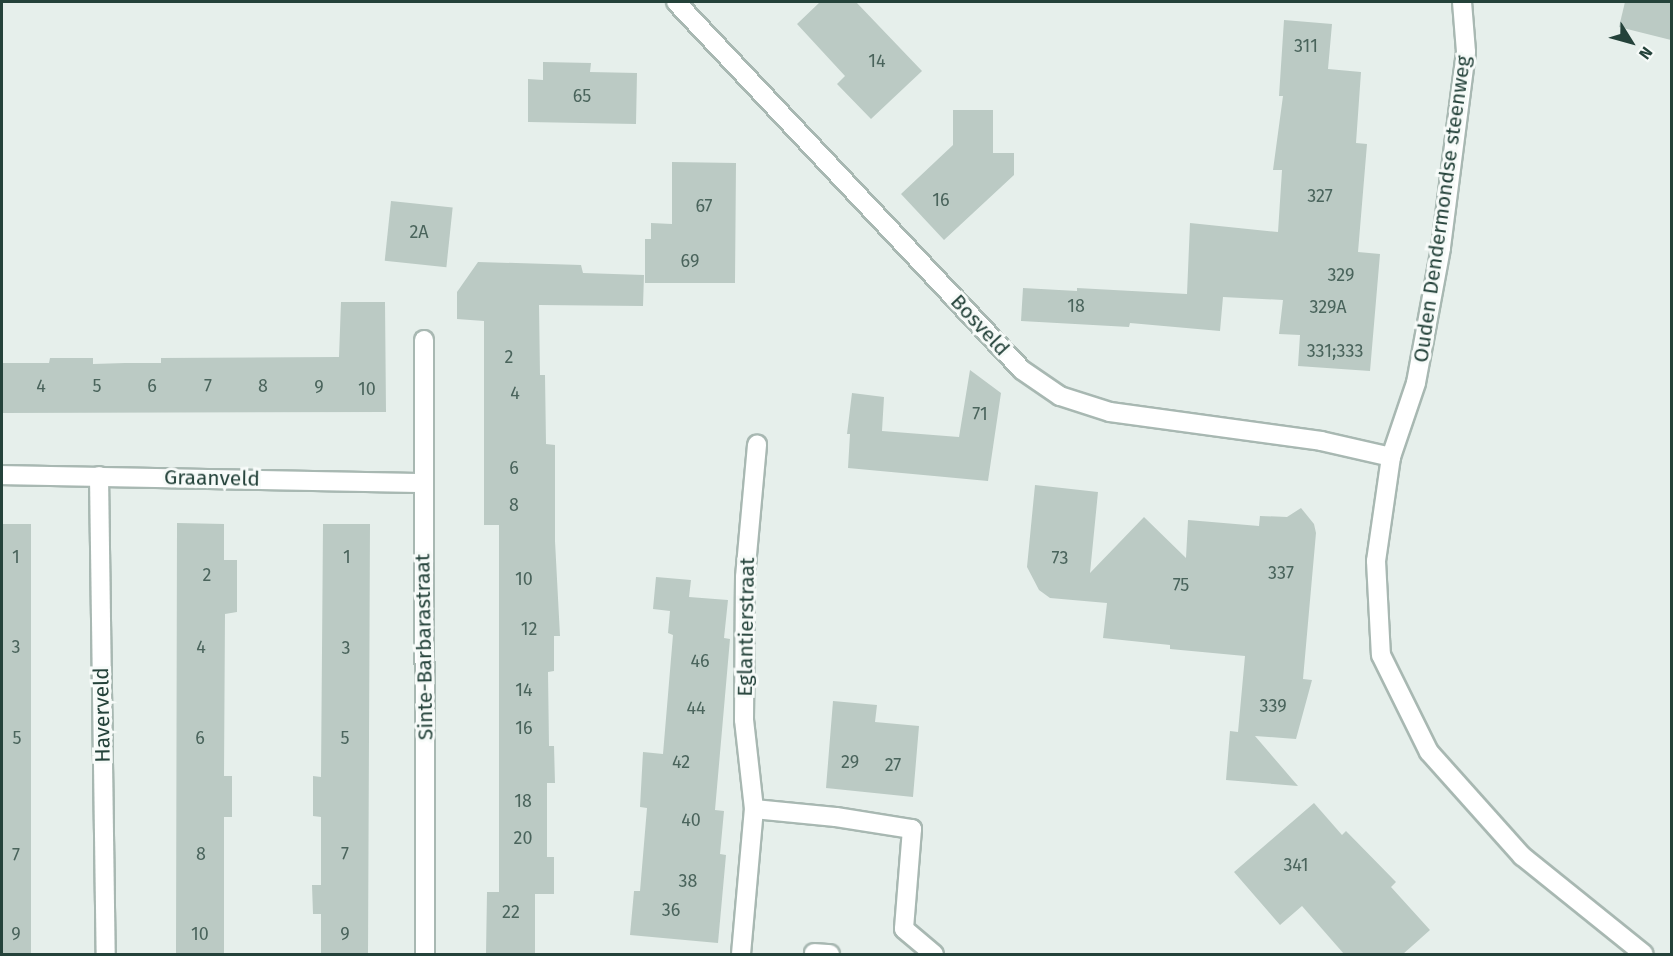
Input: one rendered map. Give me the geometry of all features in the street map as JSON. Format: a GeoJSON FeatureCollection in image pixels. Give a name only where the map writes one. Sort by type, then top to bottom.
{"type":"FeatureCollection","features":[{"type":"Feature","properties":{"kind":"street","name":"Bosveld"},"geometry":{"type":"LineString","coordinates":[[676,2],[1022,370],[1060,396],[1110,412],[1322,441],[1391,457]]}},
{"type":"Feature","properties":{"kind":"street","name":"Ouden Dendermondse steenweg"},"geometry":{"type":"LineString","coordinates":[[1462,2],[1466,52],[1441,248],[1416,383],[1391,457],[1376,561],[1381,655],[1429,752],[1522,856],[1644,954]]}},
{"type":"Feature","properties":{"kind":"street","name":"Sinte-Barbarastraat"},"geometry":{"type":"LineString","coordinates":[[424,340],[425,954]]}},
{"type":"Feature","properties":{"kind":"street","name":"Eglantierstraat"},"geometry":{"type":"LineString","coordinates":[[741,954],[754,809],[744,720],[745,577],[757,445]]}},
{"type":"Feature","properties":{"kind":"street","name":"Graanveld"},"geometry":{"type":"LineString","coordinates":[[2,475],[423,483]]}},
{"type":"Feature","properties":{"kind":"street","name":"Haverveld"},"geometry":{"type":"LineString","coordinates":[[99,476],[106,954]]}},
{"type":"Feature","properties":{"kind":"street"},"geometry":{"type":"LineString","coordinates":[[754,809],[836,817],[912,829],[904,929],[934,954]]}},
{"type":"Feature","properties":{"kind":"building"},"geometry":{"type":"Polygon","coordinates":[[[820,2],[856,2],[922,71],[871,119],[837,84],[845,76],[797,24],[820,2]]]}},
{"type":"Feature","properties":{"kind":"building"},"geometry":{"type":"Polygon","coordinates":[[[1625,2],[1671,2],[1671,40],[1619,27],[1625,2]]]}},
{"type":"Feature","properties":{"kind":"building"},"geometry":{"type":"Polygon","coordinates":[[[1284,20],[1332,24],[1328,69],[1361,72],[1356,143],[1367,144],[1358,252],[1380,254],[1370,371],[1298,366],[1300,335],[1279,334],[1283,300],[1223,297],[1220,331],[1130,323],[1129,327],[1021,321],[1023,288],[1077,291],[1077,288],[1187,294],[1190,223],[1278,232],[1282,170],[1273,170],[1283,96],[1279,96],[1284,20]]]}},
{"type":"Feature","properties":{"kind":"building"},"geometry":{"type":"Polygon","coordinates":[[[543,62],[591,63],[590,72],[637,73],[636,124],[528,122],[528,79],[543,80],[543,62]]]}},
{"type":"Feature","properties":{"kind":"building"},"geometry":{"type":"Polygon","coordinates":[[[953,110],[993,110],[993,153],[1014,153],[1014,175],[944,240],[901,194],[953,145],[953,110]]]}},
{"type":"Feature","properties":{"kind":"building"},"geometry":{"type":"Polygon","coordinates":[[[672,162],[736,163],[735,283],[645,283],[645,239],[651,239],[651,223],[672,224],[672,162]]]}},
{"type":"Feature","properties":{"kind":"building"},"geometry":{"type":"Polygon","coordinates":[[[391,201],[453,207],[446,267],[385,261],[391,201]]]}},
{"type":"Feature","properties":{"kind":"building"},"geometry":{"type":"Polygon","coordinates":[[[478,262],[581,265],[583,273],[644,275],[643,306],[539,305],[540,375],[545,375],[546,444],[555,445],[555,541],[560,636],[554,636],[554,671],[548,672],[549,746],[554,746],[555,783],[547,783],[547,857],[554,857],[554,894],[535,894],[535,954],[486,954],[487,892],[499,892],[499,525],[484,525],[484,321],[457,319],[457,292],[478,262]]]}},
{"type":"Feature","properties":{"kind":"building"},"geometry":{"type":"Polygon","coordinates":[[[341,302],[385,302],[386,412],[2,413],[2,363],[49,363],[50,358],[93,358],[93,364],[161,363],[161,358],[339,357],[341,302]]]}},
{"type":"Feature","properties":{"kind":"building"},"geometry":{"type":"Polygon","coordinates":[[[970,370],[1001,393],[988,481],[848,468],[850,434],[847,434],[852,393],[884,397],[882,431],[959,437],[970,370]]]}},
{"type":"Feature","properties":{"kind":"building"},"geometry":{"type":"Polygon","coordinates":[[[1035,485],[1098,492],[1090,573],[1144,517],[1186,558],[1188,520],[1259,526],[1260,516],[1287,517],[1301,508],[1314,524],[1316,533],[1303,679],[1312,680],[1296,739],[1255,736],[1298,786],[1226,780],[1230,731],[1238,732],[1245,656],[1170,649],[1170,645],[1103,638],[1107,603],[1050,598],[1039,590],[1027,567],[1035,485]]]}},
{"type":"Feature","properties":{"kind":"building"},"geometry":{"type":"Polygon","coordinates":[[[177,523],[224,524],[224,560],[237,560],[237,612],[225,614],[224,776],[232,776],[232,817],[224,817],[224,954],[176,954],[177,523]]]}},
{"type":"Feature","properties":{"kind":"building"},"geometry":{"type":"Polygon","coordinates":[[[2,524],[31,524],[31,954],[2,954],[2,524]]]}},
{"type":"Feature","properties":{"kind":"building"},"geometry":{"type":"Polygon","coordinates":[[[323,524],[370,524],[368,954],[321,954],[321,914],[313,914],[312,885],[321,885],[321,817],[313,816],[313,776],[321,777],[323,524]]]}},
{"type":"Feature","properties":{"kind":"building"},"geometry":{"type":"Polygon","coordinates":[[[656,577],[691,580],[689,597],[728,600],[724,638],[730,639],[715,810],[724,811],[720,854],[726,855],[718,943],[630,935],[634,891],[640,891],[647,808],[640,807],[643,752],[663,754],[673,635],[668,633],[670,611],[653,609],[656,577]]]}},
{"type":"Feature","properties":{"kind":"building"},"geometry":{"type":"Polygon","coordinates":[[[833,701],[877,705],[875,722],[919,726],[913,797],[826,788],[833,701]]]}},
{"type":"Feature","properties":{"kind":"building"},"geometry":{"type":"Polygon","coordinates":[[[1314,803],[1342,835],[1346,831],[1396,882],[1391,887],[1430,930],[1403,954],[1344,954],[1302,906],[1280,925],[1234,872],[1314,803]]]}}]}
